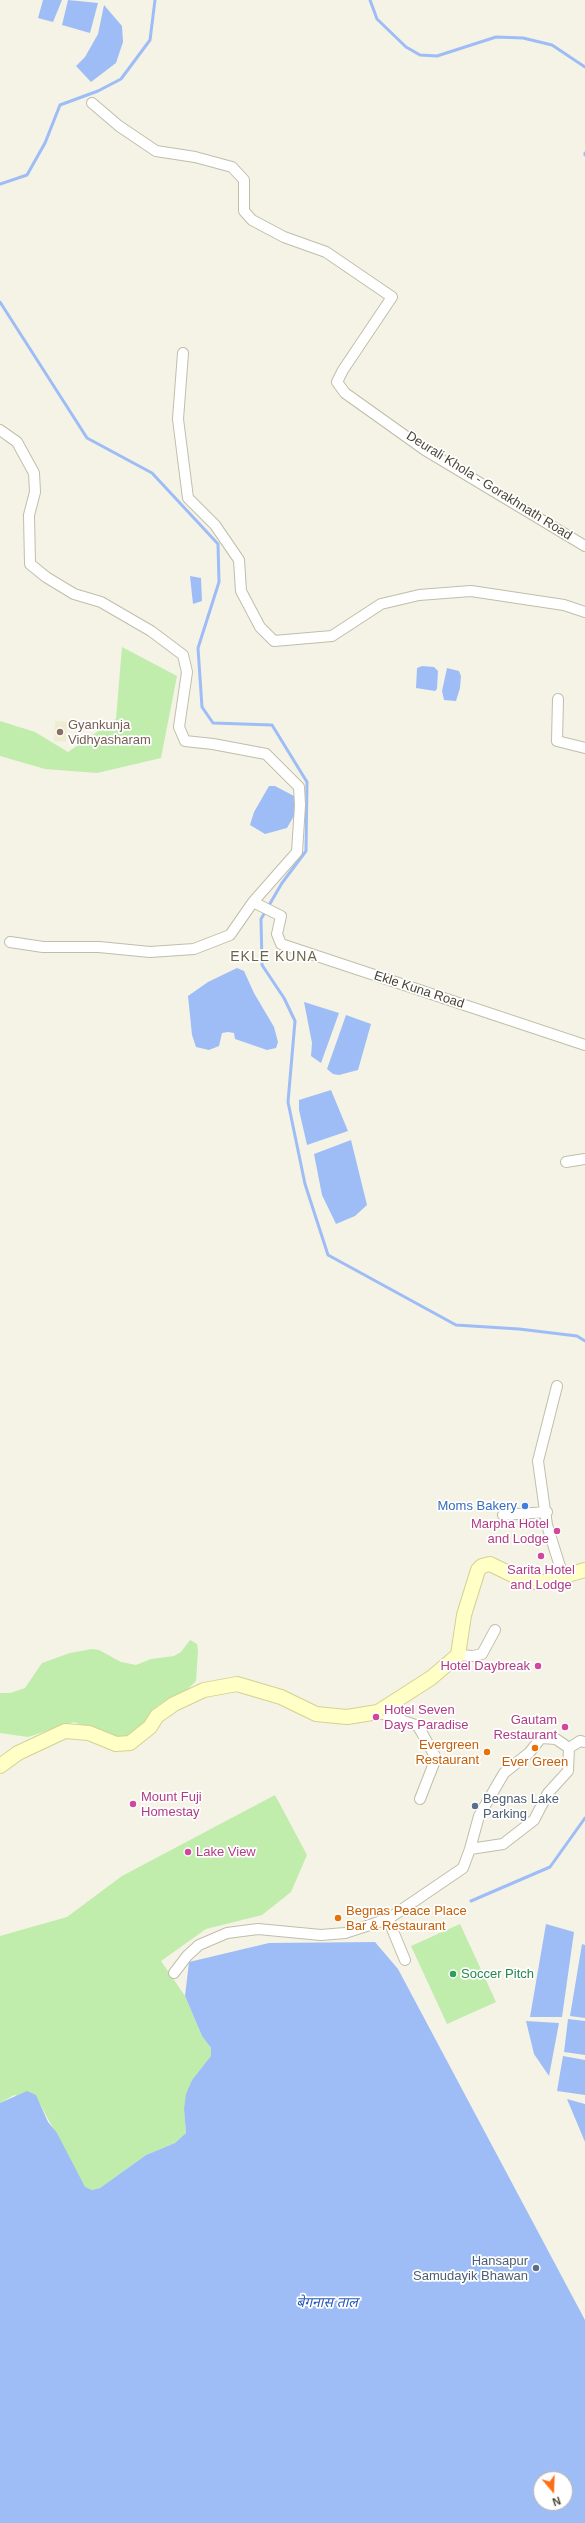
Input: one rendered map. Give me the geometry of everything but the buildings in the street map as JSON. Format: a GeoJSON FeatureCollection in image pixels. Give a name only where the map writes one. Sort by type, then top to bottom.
{"type":"FeatureCollection","features":[{"type":"Feature","properties":{"kind":"main road"},"geometry":{"type":"LineString","coordinates":[[0,1766],[18,1753],[65,1731],[89,1733],[116,1744],[130,1743],[150,1728],[157,1716],[174,1704],[204,1690],[237,1684],[280,1697],[316,1714],[347,1717],[378,1712],[431,1678],[458,1655],[464,1615],[478,1570],[482,1566],[490,1564],[521,1579],[540,1583],[585,1570]]}},
{"type":"Feature","properties":{"kind":"street","name":"Deurali Khola - Gorakhnath Road"},"geometry":{"type":"LineString","coordinates":[[92,103],[119,126],[156,151],[195,157],[232,167],[244,180],[244,211],[252,220],[284,237],[326,252],[392,297],[343,370],[337,382],[345,393],[425,450],[585,546]]}},
{"type":"Feature","properties":{"kind":"street"},"geometry":{"type":"LineString","coordinates":[[183,353],[178,419],[188,498],[215,525],[239,560],[241,591],[260,627],[274,641],[332,636],[381,604],[419,595],[471,591],[564,605],[585,612]]}},
{"type":"Feature","properties":{"kind":"street"},"geometry":{"type":"LineString","coordinates":[[0,430],[17,442],[34,473],[35,492],[29,515],[30,564],[46,577],[74,594],[101,602],[151,631],[183,655],[187,672],[179,727],[185,741],[213,744],[266,754],[299,787],[297,852],[253,902],[230,935],[194,949],[150,952],[99,947],[43,947],[10,942]]}},
{"type":"Feature","properties":{"kind":"street"},"geometry":{"type":"LineString","coordinates":[[558,699],[557,741],[585,748]]}},
{"type":"Feature","properties":{"kind":"street","name":"Ekle Kuna Road"},"geometry":{"type":"LineString","coordinates":[[253,902],[281,916],[277,934],[281,944],[585,1045]]}},
{"type":"Feature","properties":{"kind":"street"},"geometry":{"type":"LineString","coordinates":[[566,1162],[585,1159]]}},
{"type":"Feature","properties":{"kind":"street"},"geometry":{"type":"LineString","coordinates":[[557,1386],[538,1461],[547,1512],[547,1525],[563,1576]]}},
{"type":"Feature","properties":{"kind":"street"},"geometry":{"type":"LineString","coordinates":[[503,1515],[547,1512]]}},
{"type":"Feature","properties":{"kind":"street"},"geometry":{"type":"LineString","coordinates":[[458,1655],[473,1656],[482,1654],[495,1630]]}},
{"type":"Feature","properties":{"kind":"street"},"geometry":{"type":"LineString","coordinates":[[378,1712],[418,1726],[436,1758],[420,1799]]}},
{"type":"Feature","properties":{"kind":"street"},"geometry":{"type":"LineString","coordinates":[[174,1973],[187,1956],[199,1945],[226,1933],[258,1929],[321,1935],[345,1933],[388,1919],[464,1868],[479,1816],[504,1773],[529,1753],[541,1738],[556,1739],[569,1748]]}},
{"type":"Feature","properties":{"kind":"street"},"geometry":{"type":"LineString","coordinates":[[569,1748],[580,1741],[585,1742]]}},
{"type":"Feature","properties":{"kind":"street"},"geometry":{"type":"LineString","coordinates":[[470,1849],[503,1844],[534,1820],[548,1793],[568,1771],[569,1748]]}},
{"type":"Feature","properties":{"kind":"street"},"geometry":{"type":"LineString","coordinates":[[388,1919],[405,1960]]}},
{"type":"Feature","properties":{"kind":"shaded area","name":"Gyankunja Vidhyasharam"},"geometry":{"type":"Polygon","coordinates":[[[55,721],[67,722],[66,742],[54,741],[55,721]]]}},
{"type":"Feature","properties":{"kind":"green space"},"geometry":{"type":"Polygon","coordinates":[[[122,647],[177,676],[161,758],[97,773],[45,769],[0,756],[0,721],[35,732],[68,752],[116,719],[122,647]]]}},
{"type":"Feature","properties":{"kind":"green space"},"geometry":{"type":"Polygon","coordinates":[[[190,1640],[197,1644],[196,1681],[185,1692],[171,1697],[157,1706],[152,1720],[133,1735],[118,1738],[74,1722],[28,1737],[0,1733],[0,1693],[10,1693],[25,1688],[42,1663],[70,1653],[92,1649],[99,1650],[121,1662],[136,1665],[151,1659],[174,1656],[181,1652],[190,1640]]]}},
{"type":"Feature","properties":{"kind":"green space"},"geometry":{"type":"Polygon","coordinates":[[[275,1795],[307,1855],[291,1892],[262,1915],[206,1929],[161,1961],[185,1996],[202,2036],[211,2048],[211,2056],[192,2080],[184,2109],[186,2133],[175,2143],[146,2155],[100,2188],[93,2190],[85,2188],[39,2102],[14,2095],[0,2103],[0,1936],[67,1917],[122,1876],[275,1795]]]}},
{"type":"Feature","properties":{"kind":"green space","name":"Soccer Pitch"},"geometry":{"type":"Polygon","coordinates":[[[460,1924],[496,2002],[447,2024],[411,1946],[460,1924]]]}},
{"type":"Feature","properties":{"kind":"water"},"geometry":{"type":"Polygon","coordinates":[[[43,0],[62,0],[53,22],[38,18],[43,0]]]}},
{"type":"Feature","properties":{"kind":"water"},"geometry":{"type":"Polygon","coordinates":[[[68,0],[98,3],[90,33],[62,25],[68,0]]]}},
{"type":"Feature","properties":{"kind":"water"},"geometry":{"type":"Polygon","coordinates":[[[104,5],[122,26],[123,42],[116,63],[91,82],[76,66],[85,57],[98,34],[104,5]]]}},
{"type":"Feature","properties":{"kind":"water"},"geometry":{"type":"Polygon","coordinates":[[[190,576],[201,578],[202,601],[193,604],[190,576]]]}},
{"type":"Feature","properties":{"kind":"water"},"geometry":{"type":"Polygon","coordinates":[[[422,666],[434,667],[438,671],[437,689],[435,691],[416,688],[417,668],[422,666]]]}},
{"type":"Feature","properties":{"kind":"water"},"geometry":{"type":"Polygon","coordinates":[[[447,668],[459,671],[461,676],[460,688],[456,701],[444,700],[442,691],[447,668]]]}},
{"type":"Feature","properties":{"kind":"water"},"geometry":{"type":"Polygon","coordinates":[[[269,786],[275,786],[294,796],[295,814],[287,828],[265,834],[250,825],[254,812],[269,786]]]}},
{"type":"Feature","properties":{"kind":"water"},"geometry":{"type":"Polygon","coordinates":[[[237,968],[244,971],[254,993],[274,1027],[278,1042],[276,1048],[267,1050],[235,1039],[234,1033],[228,1032],[222,1033],[219,1046],[209,1050],[196,1047],[192,1035],[188,996],[208,982],[237,968]]]}},
{"type":"Feature","properties":{"kind":"water"},"geometry":{"type":"Polygon","coordinates":[[[304,1002],[339,1013],[321,1063],[311,1056],[312,1043],[304,1002]]]}},
{"type":"Feature","properties":{"kind":"water"},"geometry":{"type":"Polygon","coordinates":[[[346,1015],[371,1024],[358,1070],[339,1075],[333,1074],[327,1069],[346,1015]]]}},
{"type":"Feature","properties":{"kind":"water"},"geometry":{"type":"Polygon","coordinates":[[[331,1090],[348,1131],[307,1145],[299,1110],[299,1100],[331,1090]]]}},
{"type":"Feature","properties":{"kind":"water"},"geometry":{"type":"Polygon","coordinates":[[[351,1140],[367,1205],[355,1216],[336,1224],[322,1195],[314,1154],[351,1140]]]}},
{"type":"Feature","properties":{"kind":"water"},"geometry":{"type":"Polygon","coordinates":[[[546,1924],[574,1932],[562,2017],[530,2017],[546,1924]]]}},
{"type":"Feature","properties":{"kind":"water","name":"बेगनास ताल"},"geometry":{"type":"Polygon","coordinates":[[[375,1942],[398,1969],[585,2320],[585,2523],[0,2523],[0,2103],[27,2091],[36,2095],[48,2122],[57,2133],[85,2187],[92,2190],[100,2188],[146,2155],[175,2143],[186,2133],[184,2109],[186,2094],[192,2080],[211,2056],[211,2048],[202,2036],[185,1996],[189,1962],[269,1943],[375,1942]]]}},
{"type":"Feature","properties":{"kind":"water"},"geometry":{"type":"Polygon","coordinates":[[[582,1944],[585,1945],[585,2018],[570,2016],[582,1944]]]}},
{"type":"Feature","properties":{"kind":"water"},"geometry":{"type":"Polygon","coordinates":[[[568,2019],[585,2021],[585,2055],[564,2052],[568,2019]]]}},
{"type":"Feature","properties":{"kind":"water"},"geometry":{"type":"Polygon","coordinates":[[[526,2021],[559,2023],[549,2076],[534,2054],[526,2021]]]}},
{"type":"Feature","properties":{"kind":"water"},"geometry":{"type":"Polygon","coordinates":[[[563,2056],[585,2060],[585,2095],[557,2091],[563,2056]]]}},
{"type":"Feature","properties":{"kind":"water"},"geometry":{"type":"Polygon","coordinates":[[[567,2099],[585,2104],[585,2142],[567,2099]]]}},
{"type":"Feature","properties":{"kind":"waterway"},"geometry":{"type":"LineString","coordinates":[[0,184],[27,175],[45,143],[60,105],[98,91],[121,79],[150,40],[155,0]]}},
{"type":"Feature","properties":{"kind":"waterway"},"geometry":{"type":"LineString","coordinates":[[370,0],[377,19],[406,47],[420,55],[437,56],[496,37],[523,38],[552,45],[585,67]]}},
{"type":"Feature","properties":{"kind":"waterway"},"geometry":{"type":"LineString","coordinates":[[0,302],[87,438],[152,473],[218,544],[219,582],[198,648],[202,707],[213,723],[272,725],[307,782],[306,851],[282,883],[261,919],[262,965],[284,998],[295,1021],[288,1102],[305,1184],[328,1255],[456,1325],[519,1329],[577,1336],[585,1341]]}},
{"type":"Feature","properties":{"kind":"waterway"},"geometry":{"type":"LineString","coordinates":[[471,1901],[550,1867],[585,1818]]}},
{"type":"Feature","properties":{"kind":"place","name":"Gyankunja Vidhyasharam"},"geometry":{"type":"Point","coordinates":[60,732]}},
{"type":"Feature","properties":{"kind":"place","name":"Moms Bakery"},"geometry":{"type":"Point","coordinates":[525,1506]}},
{"type":"Feature","properties":{"kind":"place","name":"Marpha Hotel and Lodge"},"geometry":{"type":"Point","coordinates":[557,1531]}},
{"type":"Feature","properties":{"kind":"place","name":"Sarita Hotel and Lodge"},"geometry":{"type":"Point","coordinates":[541,1556]}},
{"type":"Feature","properties":{"kind":"place","name":"Hotel Daybreak"},"geometry":{"type":"Point","coordinates":[538,1666]}},
{"type":"Feature","properties":{"kind":"place","name":"Hotel Seven Days Paradise"},"geometry":{"type":"Point","coordinates":[376,1717]}},
{"type":"Feature","properties":{"kind":"place","name":"Gautam Restaurant"},"geometry":{"type":"Point","coordinates":[565,1727]}},
{"type":"Feature","properties":{"kind":"place","name":"Ever Green"},"geometry":{"type":"Point","coordinates":[535,1748]}},
{"type":"Feature","properties":{"kind":"place","name":"Evergreen Restaurant"},"geometry":{"type":"Point","coordinates":[487,1752]}},
{"type":"Feature","properties":{"kind":"place","name":"Mount Fuji Homestay"},"geometry":{"type":"Point","coordinates":[133,1804]}},
{"type":"Feature","properties":{"kind":"place","name":"Begnas Lake Parking"},"geometry":{"type":"Point","coordinates":[475,1806]}},
{"type":"Feature","properties":{"kind":"place","name":"Lake View"},"geometry":{"type":"Point","coordinates":[188,1852]}},
{"type":"Feature","properties":{"kind":"place","name":"Begnas Peace Place Bar & Restaurant"},"geometry":{"type":"Point","coordinates":[338,1918]}},
{"type":"Feature","properties":{"kind":"place","name":"Soccer Pitch"},"geometry":{"type":"Point","coordinates":[453,1974]}},
{"type":"Feature","properties":{"kind":"place","name":"Hansapur Samudayik Bhawan"},"geometry":{"type":"Point","coordinates":[536,2268]}},
{"type":"Feature","properties":{"kind":"district","name":"EKLE KUNA"},"geometry":{"type":"Point","coordinates":[274,957]}}]}
